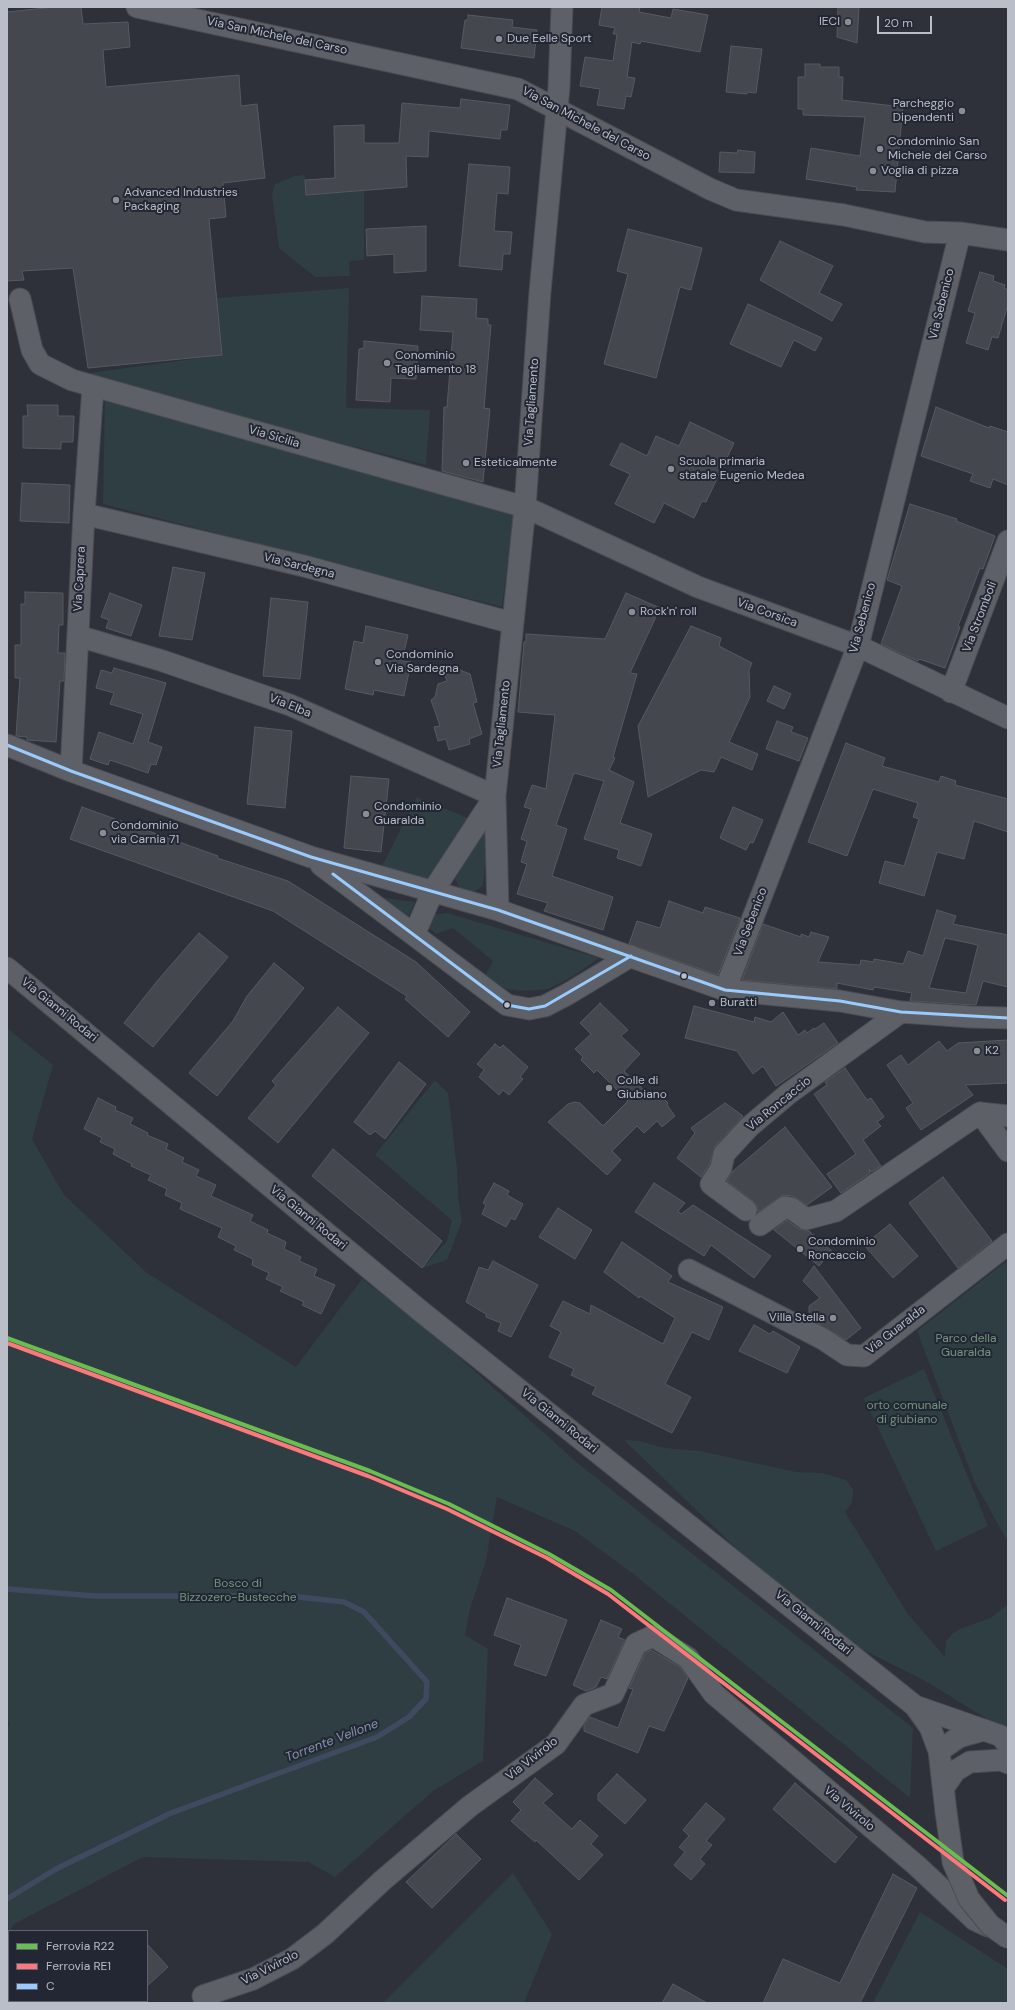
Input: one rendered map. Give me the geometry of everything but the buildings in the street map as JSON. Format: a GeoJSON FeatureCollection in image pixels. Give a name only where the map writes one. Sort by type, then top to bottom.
{"type":"FeatureCollection","features":[{"type":"Feature","properties":{"kind":"street","name":"Via San Michele del Carso"},"geometry":{"type":"LineString","coordinates":[[137,7],[518,89],[557,108],[710,190],[736,200],[844,215],[925,232],[960,233],[1008,240]]}},
{"type":"Feature","properties":{"kind":"street","name":"Via Tagliamento"},"geometry":{"type":"LineString","coordinates":[[498,910],[495,796],[525,507],[540,292],[557,108],[562,7]]}},
{"type":"Feature","properties":{"kind":"street","name":"Via Sebenico"},"geometry":{"type":"LineString","coordinates":[[725,990],[858,646],[960,233]]}},
{"type":"Feature","properties":{"kind":"street","name":"Via Sicilia"},"geometry":{"type":"LineString","coordinates":[[20,299],[32,350],[40,364],[72,380],[525,507]]}},
{"type":"Feature","properties":{"kind":"street","name":"Via Caprera"},"geometry":{"type":"LineString","coordinates":[[71,771],[84,514],[93,386]]}},
{"type":"Feature","properties":{"kind":"street","name":"Via Corsica"},"geometry":{"type":"LineString","coordinates":[[525,507],[698,587],[858,646],[951,692],[1008,718]]}},
{"type":"Feature","properties":{"kind":"street","name":"Via Sardegna"},"geometry":{"type":"LineString","coordinates":[[84,514],[304,566],[512,623]]}},
{"type":"Feature","properties":{"kind":"street","name":"Via Stromboli"},"geometry":{"type":"LineString","coordinates":[[951,692],[1008,541]]}},
{"type":"Feature","properties":{"kind":"street","name":"Via Elba"},"geometry":{"type":"LineString","coordinates":[[78,636],[163,661],[290,705],[495,796]]}},
{"type":"Feature","properties":{"kind":"street"},"geometry":{"type":"LineString","coordinates":[[7,745],[71,771],[311,857],[498,910],[725,990],[840,1001],[901,1012],[1008,1018]]}},
{"type":"Feature","properties":{"kind":"street","name":"Via Tagliamento"},"geometry":{"type":"LineString","coordinates":[[414,935],[433,891],[495,796]]}},
{"type":"Feature","properties":{"kind":"street"},"geometry":{"type":"LineString","coordinates":[[311,857],[507,1005],[529,1009],[545,1006],[631,956]]}},
{"type":"Feature","properties":{"kind":"street","name":"Via Gianni Rodari"},"geometry":{"type":"LineString","coordinates":[[7,968],[423,1313],[915,1706],[930,1728],[939,1751],[953,1862],[969,1899],[990,1925],[1008,1937]]}},
{"type":"Feature","properties":{"kind":"street","name":"Via Roncaccio"},"geometry":{"type":"LineString","coordinates":[[746,1210],[710,1184],[721,1168],[724,1154],[749,1127],[788,1094],[901,1012]]}},
{"type":"Feature","properties":{"kind":"street"},"geometry":{"type":"LineString","coordinates":[[760,1225],[785,1207],[791,1208],[806,1219],[836,1211],[980,1113],[1008,1116]]}},
{"type":"Feature","properties":{"kind":"street"},"geometry":{"type":"LineString","coordinates":[[980,1113],[1008,1151]]}},
{"type":"Feature","properties":{"kind":"street","name":"Via Guaralda"},"geometry":{"type":"LineString","coordinates":[[689,1270],[823,1339],[847,1355],[864,1356],[1008,1244]]}},
{"type":"Feature","properties":{"kind":"street","name":"Via Vivirolo"},"geometry":{"type":"LineString","coordinates":[[203,1996],[253,1979],[292,1959],[325,1934],[383,1880],[470,1806],[556,1744],[584,1705],[613,1694],[636,1644],[653,1636],[688,1658],[714,1694],[916,1865],[975,1920],[1008,1937]]}},
{"type":"Feature","properties":{"kind":"street"},"geometry":{"type":"LineString","coordinates":[[915,1706],[1001,1736],[1008,1745]]}},
{"type":"Feature","properties":{"kind":"street"},"geometry":{"type":"LineString","coordinates":[[984,1730],[959,1737],[939,1751],[952,1759],[970,1762],[1001,1760],[1008,1763]]}},
{"type":"Feature","properties":{"kind":"street"},"geometry":{"type":"LineString","coordinates":[[944,1787],[956,1771],[970,1762]]}},
{"type":"Feature","properties":{"kind":"green space"},"geometry":{"type":"Polygon","coordinates":[[[305,175],[306,195],[364,191],[364,260],[349,261],[350,276],[315,277],[279,248],[272,194],[275,184],[295,176],[305,175]]]}},
{"type":"Feature","properties":{"kind":"green space"},"geometry":{"type":"Polygon","coordinates":[[[349,288],[346,408],[430,410],[426,465],[75,375],[222,355],[217,298],[349,288]]]}},
{"type":"Feature","properties":{"kind":"green space"},"geometry":{"type":"Polygon","coordinates":[[[105,394],[514,513],[502,607],[103,504],[105,394]]]}},
{"type":"Feature","properties":{"kind":"green space"},"geometry":{"type":"Polygon","coordinates":[[[417,797],[470,819],[430,881],[382,866],[417,797]]]}},
{"type":"Feature","properties":{"kind":"green space"},"geometry":{"type":"Polygon","coordinates":[[[489,821],[483,885],[473,893],[461,891],[455,879],[489,821]]]}},
{"type":"Feature","properties":{"kind":"green space"},"geometry":{"type":"Polygon","coordinates":[[[377,897],[415,902],[407,919],[377,897]]]}},
{"type":"Feature","properties":{"kind":"green space"},"geometry":{"type":"Polygon","coordinates":[[[447,913],[599,958],[572,977],[548,989],[524,991],[506,989],[485,976],[493,961],[453,928],[436,934],[429,928],[432,915],[447,913]]]}},
{"type":"Feature","properties":{"kind":"green space","name":"Bosco di Bizzozero-Bustecche"},"geometry":{"type":"Polygon","coordinates":[[[7,1028],[53,1065],[32,1139],[64,1195],[147,1273],[296,1367],[362,1279],[423,1325],[580,1465],[913,1728],[910,1798],[632,1573],[575,1531],[497,1497],[486,1560],[470,1609],[465,1635],[488,1649],[483,1761],[433,1791],[335,1877],[308,1862],[143,1857],[14,1924],[10,1930],[8,1930],[7,1935],[7,1729],[10,1723],[7,1722],[7,1028]]]}},
{"type":"Feature","properties":{"kind":"green space"},"geometry":{"type":"Polygon","coordinates":[[[435,1080],[448,1093],[457,1168],[458,1198],[462,1221],[447,1260],[422,1268],[447,1241],[452,1220],[375,1155],[435,1080]]]}},
{"type":"Feature","properties":{"kind":"green space","name":"Parco della Guaralda"},"geometry":{"type":"Polygon","coordinates":[[[1008,1260],[1008,1542],[975,1483],[917,1331],[1008,1260]]]}},
{"type":"Feature","properties":{"kind":"green space","name":"orto comunale di giubiano"},"geometry":{"type":"Polygon","coordinates":[[[924,1369],[988,1526],[936,1551],[864,1398],[924,1369]]]}},
{"type":"Feature","properties":{"kind":"green space"},"geometry":{"type":"Polygon","coordinates":[[[624,1440],[639,1441],[665,1448],[700,1451],[796,1472],[822,1473],[846,1480],[853,1489],[852,1502],[845,1512],[907,1613],[945,1657],[946,1641],[952,1634],[962,1628],[991,1618],[1008,1604],[1008,1732],[927,1682],[858,1647],[744,1556],[624,1440]]]}},
{"type":"Feature","properties":{"kind":"green space"},"geometry":{"type":"Polygon","coordinates":[[[513,1873],[552,1934],[524,2003],[383,2003],[513,1873]]]}},
{"type":"Feature","properties":{"kind":"green space"},"geometry":{"type":"Polygon","coordinates":[[[920,1912],[1008,1969],[1008,2003],[873,2003],[920,1912]]]}},
{"type":"Feature","properties":{"kind":"waterway","name":"Torrente Vellone"},"geometry":{"type":"LineString","coordinates":[[7,1589],[95,1596],[290,1596],[344,1602],[364,1612],[427,1682],[426,1699],[409,1717],[377,1737],[171,1813],[56,1869],[7,1899]]}},
{"type":"Feature","properties":{"kind":"rail line","name":"R22"},"geometry":{"type":"LineString","coordinates":[[7,1338],[370,1471],[449,1504],[549,1554],[611,1590],[1008,1896]]}},
{"type":"Feature","properties":{"kind":"rail line","name":"RE1"},"geometry":{"type":"LineString","coordinates":[[7,1343],[368,1476],[447,1509],[547,1558],[608,1594],[1005,1900]]}},
{"type":"Feature","properties":{"kind":"transit line","name":"C"},"geometry":{"type":"LineString","coordinates":[[7,745],[71,771],[311,857],[498,910],[725,990],[840,1001],[901,1012],[1008,1018]]}},
{"type":"Feature","properties":{"kind":"transit line","name":"C"},"geometry":{"type":"LineString","coordinates":[[333,874],[507,1005],[529,1009],[545,1006],[631,956]]}},
{"type":"Feature","properties":{"kind":"place","name":"IECI"},"geometry":{"type":"Point","coordinates":[848,22]}},
{"type":"Feature","properties":{"kind":"place","name":"Due Eelle Sport"},"geometry":{"type":"Point","coordinates":[499,39]}},
{"type":"Feature","properties":{"kind":"place","name":"Parcheggio Dipendenti"},"geometry":{"type":"Point","coordinates":[962,111]}},
{"type":"Feature","properties":{"kind":"place","name":"Condominio San Michele del Carso"},"geometry":{"type":"Point","coordinates":[880,149]}},
{"type":"Feature","properties":{"kind":"place","name":"Voglia di pizza"},"geometry":{"type":"Point","coordinates":[873,171]}},
{"type":"Feature","properties":{"kind":"place","name":"Advanced Industries Packaging"},"geometry":{"type":"Point","coordinates":[116,200]}},
{"type":"Feature","properties":{"kind":"place","name":"Conominio Tagliamento 18"},"geometry":{"type":"Point","coordinates":[387,363]}},
{"type":"Feature","properties":{"kind":"place","name":"Esteticalmente"},"geometry":{"type":"Point","coordinates":[466,463]}},
{"type":"Feature","properties":{"kind":"place","name":"Scuola primaria statale Eugenio Medea"},"geometry":{"type":"Point","coordinates":[671,469]}},
{"type":"Feature","properties":{"kind":"place","name":"Rock'n' roll"},"geometry":{"type":"Point","coordinates":[632,612]}},
{"type":"Feature","properties":{"kind":"place","name":"Condominio Via Sardegna"},"geometry":{"type":"Point","coordinates":[378,662]}},
{"type":"Feature","properties":{"kind":"place","name":"Condominio Guaralda"},"geometry":{"type":"Point","coordinates":[366,814]}},
{"type":"Feature","properties":{"kind":"place","name":"Condominio via Carnia 71"},"geometry":{"type":"Point","coordinates":[103,833]}},
{"type":"Feature","properties":{"kind":"place","name":"Buratti"},"geometry":{"type":"Point","coordinates":[712,1003]}},
{"type":"Feature","properties":{"kind":"place","name":"K2"},"geometry":{"type":"Point","coordinates":[977,1051]}},
{"type":"Feature","properties":{"kind":"place","name":"Colle di Giubiano"},"geometry":{"type":"Point","coordinates":[609,1088]}},
{"type":"Feature","properties":{"kind":"place","name":"Condominio Roncaccio"},"geometry":{"type":"Point","coordinates":[800,1249]}},
{"type":"Feature","properties":{"kind":"place","name":"Villa Stella"},"geometry":{"type":"Point","coordinates":[833,1318]}}]}
